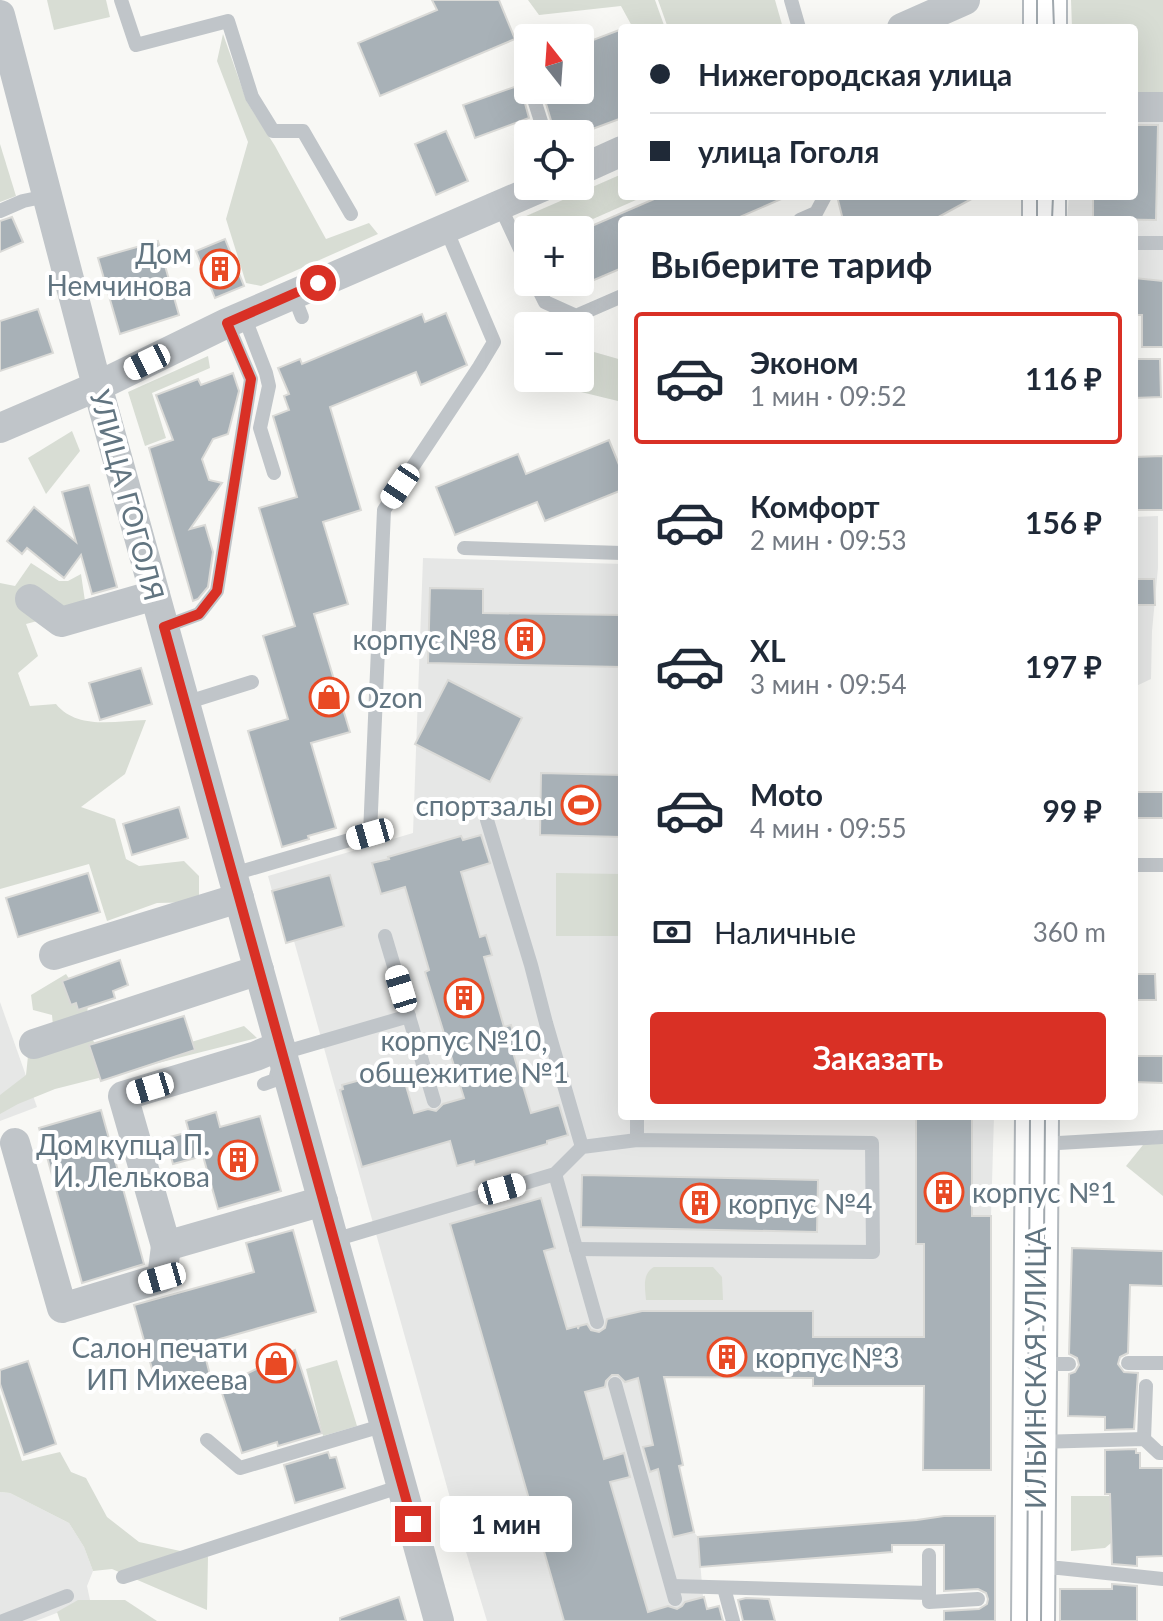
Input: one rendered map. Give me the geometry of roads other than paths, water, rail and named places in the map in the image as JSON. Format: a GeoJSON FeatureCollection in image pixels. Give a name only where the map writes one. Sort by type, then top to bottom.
{"type":"FeatureCollection","features":[{"type":"Feature","properties":{"kind":"street"},"geometry":{"type":"LineString","coordinates":[[911,24],[965,0]]}},
{"type":"Feature","properties":{"kind":"street"},"geometry":{"type":"LineString","coordinates":[[1045,0],[1045,24]]}},
{"type":"Feature","properties":{"kind":"street","name":"УЛИЦА ГОГОЛЯ"},"geometry":{"type":"LineString","coordinates":[[0,15],[8,79],[47,196],[439,1621]]}},
{"type":"Feature","properties":{"kind":"street"},"geometry":{"type":"LineString","coordinates":[[1138,107],[1163,107]]}},
{"type":"Feature","properties":{"kind":"street"},"geometry":{"type":"LineString","coordinates":[[594,164],[618,153]]}},
{"type":"Feature","properties":{"kind":"street"},"geometry":{"type":"LineString","coordinates":[[0,428],[98,386],[235,320],[297,306],[446,229],[514,200]]}},
{"type":"Feature","properties":{"kind":"street"},"geometry":{"type":"LineString","coordinates":[[30,599],[61,622],[155,595]]}},
{"type":"Feature","properties":{"kind":"street"},"geometry":{"type":"LineString","coordinates":[[54,955],[236,886]]}},
{"type":"Feature","properties":{"kind":"street"},"geometry":{"type":"LineString","coordinates":[[34,1044],[259,970]]}},
{"type":"Feature","properties":{"kind":"street"},"geometry":{"type":"LineString","coordinates":[[15,1143],[62,1308],[162,1278],[166,1246],[123,1096],[281,1050]]}},
{"type":"Feature","properties":{"kind":"street","name":"ИЛЬИНСКАЯ УЛИЦА"},"geometry":{"type":"LineString","coordinates":[[1033,1621],[1034,1442],[1052,1364],[1037,1130]]}},
{"type":"Feature","properties":{"kind":"street"},"geometry":{"type":"LineString","coordinates":[[166,1246],[323,1201]]}},
{"type":"Feature","properties":{"kind":"lane"},"geometry":{"type":"LineString","coordinates":[[121,0],[136,45],[228,21],[252,97],[273,131],[303,131],[351,214]]}},
{"type":"Feature","properties":{"kind":"lane"},"geometry":{"type":"LineString","coordinates":[[791,0],[798,24]]}},
{"type":"Feature","properties":{"kind":"lane"},"geometry":{"type":"LineString","coordinates":[[0,211],[23,201],[47,196]]}},
{"type":"Feature","properties":{"kind":"lane"},"geometry":{"type":"LineString","coordinates":[[809,216],[816,213],[823,200]]}},
{"type":"Feature","properties":{"kind":"lane"},"geometry":{"type":"LineString","coordinates":[[500,206],[514,236]]}},
{"type":"Feature","properties":{"kind":"lane"},"geometry":{"type":"LineString","coordinates":[[236,886],[370,834],[384,510],[494,342],[446,229]]}},
{"type":"Feature","properties":{"kind":"lane"},"geometry":{"type":"LineString","coordinates":[[1138,243],[1163,243]]}},
{"type":"Feature","properties":{"kind":"lane"},"geometry":{"type":"LineString","coordinates":[[542,296],[545,302],[576,316],[618,298]]}},
{"type":"Feature","properties":{"kind":"lane"},"geometry":{"type":"LineString","coordinates":[[235,320],[266,373],[269,386],[260,428],[274,473]]}},
{"type":"Feature","properties":{"kind":"lane"},"geometry":{"type":"LineString","coordinates":[[164,627],[199,614],[217,591],[251,379],[235,320]]}},
{"type":"Feature","properties":{"kind":"lane"},"geometry":{"type":"LineString","coordinates":[[464,548],[618,553]]}},
{"type":"Feature","properties":{"kind":"lane"},"geometry":{"type":"LineString","coordinates":[[185,703],[252,682]]}},
{"type":"Feature","properties":{"kind":"lane"},"geometry":{"type":"LineString","coordinates":[[487,820],[582,1147]]}},
{"type":"Feature","properties":{"kind":"lane"},"geometry":{"type":"LineString","coordinates":[[1138,865],[1163,865]]}},
{"type":"Feature","properties":{"kind":"lane"},"geometry":{"type":"LineString","coordinates":[[385,936],[434,1101]]}},
{"type":"Feature","properties":{"kind":"lane"},"geometry":{"type":"LineString","coordinates":[[264,1084],[275,1080],[281,1050],[409,1016]]}},
{"type":"Feature","properties":{"kind":"lane"},"geometry":{"type":"LineString","coordinates":[[637,1120],[637,1140]]}},
{"type":"Feature","properties":{"kind":"lane"},"geometry":{"type":"LineString","coordinates":[[1037,1130],[1163,1137]]}},
{"type":"Feature","properties":{"kind":"lane"},"geometry":{"type":"LineString","coordinates":[[334,1240],[555,1174],[582,1147],[637,1140],[872,1143],[873,1252],[576,1249]]}},
{"type":"Feature","properties":{"kind":"lane"},"geometry":{"type":"LineString","coordinates":[[555,1174],[597,1322]]}},
{"type":"Feature","properties":{"kind":"lane"},"geometry":{"type":"LineString","coordinates":[[1128,1363],[1163,1363]]}},
{"type":"Feature","properties":{"kind":"lane"},"geometry":{"type":"LineString","coordinates":[[615,1384],[674,1592],[724,1588],[929,1593]]}},
{"type":"Feature","properties":{"kind":"lane"},"geometry":{"type":"LineString","coordinates":[[1144,1439],[1146,1386]]}},
{"type":"Feature","properties":{"kind":"lane"},"geometry":{"type":"LineString","coordinates":[[207,1440],[240,1468],[385,1425]]}},
{"type":"Feature","properties":{"kind":"lane"},"geometry":{"type":"LineString","coordinates":[[1034,1442],[1144,1439],[1163,1453]]}},
{"type":"Feature","properties":{"kind":"lane"},"geometry":{"type":"LineString","coordinates":[[123,1577],[402,1486]]}},
{"type":"Feature","properties":{"kind":"lane"},"geometry":{"type":"LineString","coordinates":[[929,1555],[929,1602],[978,1599]]}},
{"type":"Feature","properties":{"kind":"lane"},"geometry":{"type":"LineString","coordinates":[[1033,1568],[1163,1579]]}},
{"type":"Feature","properties":{"kind":"lane"},"geometry":{"type":"LineString","coordinates":[[724,1588],[733,1621]]}},
{"type":"Feature","properties":{"kind":"lane"},"geometry":{"type":"LineString","coordinates":[[3,1621],[67,1596]]}},
{"type":"Feature","properties":{"kind":"tram line"},"geometry":{"type":"LineString","coordinates":[[1037,0],[1037,24]]}},
{"type":"Feature","properties":{"kind":"tram line"},"geometry":{"type":"LineString","coordinates":[[1053,0],[1054,24]]}},
{"type":"Feature","properties":{"kind":"tram line"},"geometry":{"type":"LineString","coordinates":[[1037,200],[1037,216]]}},
{"type":"Feature","properties":{"kind":"tram line"},"geometry":{"type":"LineString","coordinates":[[1052,216],[1053,200]]}},
{"type":"Feature","properties":{"kind":"tram line"},"geometry":{"type":"LineString","coordinates":[[1027,1621],[1030,1120]]}},
{"type":"Feature","properties":{"kind":"tram line"},"geometry":{"type":"LineString","coordinates":[[1041,1621],[1045,1120]]}},
{"type":"Feature","properties":{"kind":"place","name":"Дом Немчинова"},"geometry":{"type":"Point","coordinates":[220,269]}},
{"type":"Feature","properties":{"kind":"place","name":"корпус №8"},"geometry":{"type":"Point","coordinates":[525,639]}},
{"type":"Feature","properties":{"kind":"place","name":"Ozon"},"geometry":{"type":"Point","coordinates":[329,697]}},
{"type":"Feature","properties":{"kind":"place","name":"спортзалы"},"geometry":{"type":"Point","coordinates":[581,805]}},
{"type":"Feature","properties":{"kind":"place","name":"корпус №10, общежитие №1"},"geometry":{"type":"Point","coordinates":[464,998]}},
{"type":"Feature","properties":{"kind":"place","name":"Дом купца П. И. Лелькова"},"geometry":{"type":"Point","coordinates":[238,1160]}},
{"type":"Feature","properties":{"kind":"place","name":"корпус №1"},"geometry":{"type":"Point","coordinates":[944,1192]}},
{"type":"Feature","properties":{"kind":"place","name":"корпус №4"},"geometry":{"type":"Point","coordinates":[700,1203]}},
{"type":"Feature","properties":{"kind":"place","name":"корпус №3"},"geometry":{"type":"Point","coordinates":[727,1357]}},
{"type":"Feature","properties":{"kind":"place","name":"Салон печати ИП Михеева"},"geometry":{"type":"Point","coordinates":[276,1363]}}]}
